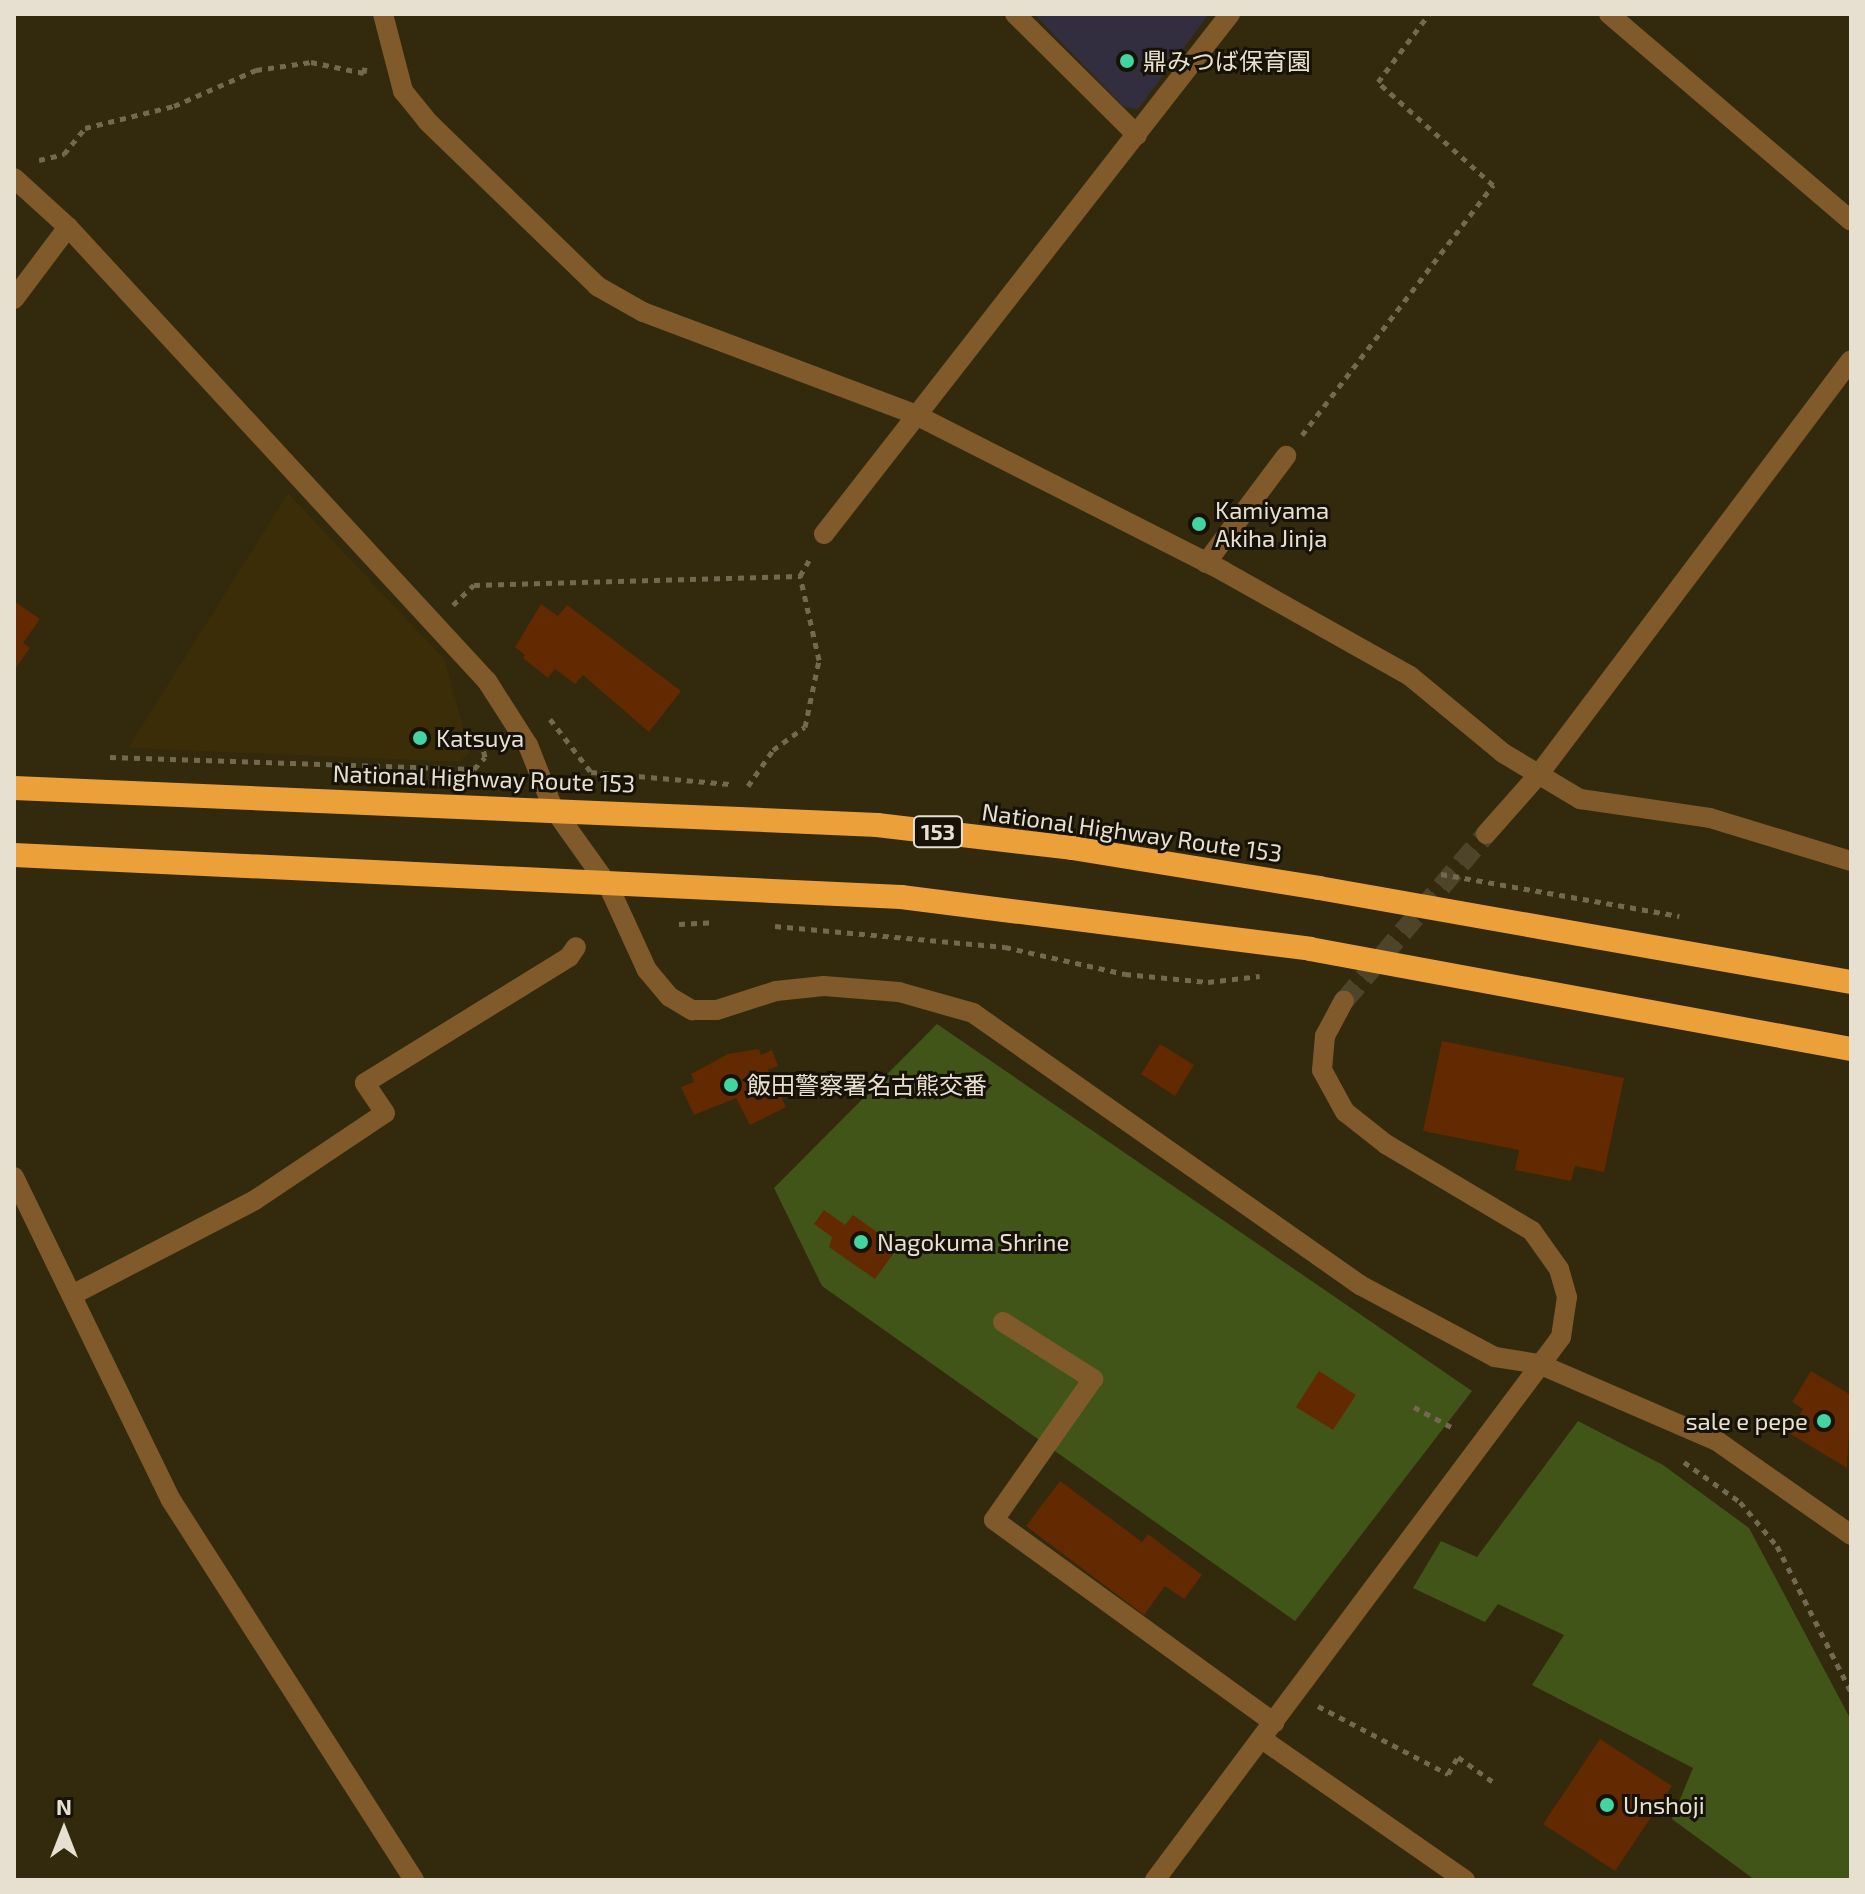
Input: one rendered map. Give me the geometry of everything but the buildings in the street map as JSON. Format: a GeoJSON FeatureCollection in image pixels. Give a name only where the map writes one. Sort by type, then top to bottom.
{"type":"FeatureCollection","features":[{"type":"Feature","properties":{"kind":"highway","name":"National Highway Route 153"},"geometry":{"type":"LineString","coordinates":[[14,788],[553,808],[877,825],[1072,848],[1851,982]]}},
{"type":"Feature","properties":{"kind":"highway"},"geometry":{"type":"LineString","coordinates":[[14,855],[901,897],[1310,949],[1851,1049]]}},
{"type":"Feature","properties":{"kind":"street"},"geometry":{"type":"LineString","coordinates":[[383,14],[403,91],[427,121],[597,286],[643,312],[914,414],[1206,563],[1410,676],[1503,753],[1580,799],[1710,818],[1851,861]]}},
{"type":"Feature","properties":{"kind":"street"},"geometry":{"type":"LineString","coordinates":[[1015,14],[1137,135]]}},
{"type":"Feature","properties":{"kind":"street"},"geometry":{"type":"LineString","coordinates":[[824,534],[914,414],[1230,14]]}},
{"type":"Feature","properties":{"kind":"street"},"geometry":{"type":"LineString","coordinates":[[1609,14],[1851,221]]}},
{"type":"Feature","properties":{"kind":"street"},"geometry":{"type":"LineString","coordinates":[[14,178],[68,227],[487,681],[528,745],[553,808],[608,885],[647,970],[670,997],[692,1010],[717,1010],[776,991],[824,986],[899,992],[973,1013],[1360,1285],[1495,1357],[1539,1364],[1717,1441],[1815,1506],[1851,1535]]}},
{"type":"Feature","properties":{"kind":"street"},"geometry":{"type":"LineString","coordinates":[[14,299],[68,227]]}},
{"type":"Feature","properties":{"kind":"street"},"geometry":{"type":"LineString","coordinates":[[1486,834],[1539,774],[1851,360]]}},
{"type":"Feature","properties":{"kind":"street"},"geometry":{"type":"LineString","coordinates":[[1206,563],[1286,456]]}},
{"type":"Feature","properties":{"kind":"street"},"geometry":{"type":"LineString","coordinates":[[72,1295],[255,1200],[385,1113],[365,1083],[569,957],[576,947]]}},
{"type":"Feature","properties":{"kind":"street"},"geometry":{"type":"LineString","coordinates":[[1155,1880],[1484,1444],[1561,1337],[1567,1297],[1559,1269],[1532,1231],[1387,1145],[1345,1112],[1322,1070],[1325,1036],[1344,1001]]}},
{"type":"Feature","properties":{"kind":"street"},"geometry":{"type":"LineString","coordinates":[[14,1177],[171,1500],[414,1880]]}},
{"type":"Feature","properties":{"kind":"street"},"geometry":{"type":"LineString","coordinates":[[1003,1322],[1093,1379],[994,1520],[1465,1880]]}},
{"type":"Feature","properties":{"kind":"street"},"geometry":{"type":"LineString","coordinates":[[1815,1506],[1851,1523]]}},
{"type":"Feature","properties":{"kind":"path"},"geometry":{"type":"LineString","coordinates":[[1286,456],[1493,185],[1378,82],[1429,14]]}},
{"type":"Feature","properties":{"kind":"path"},"geometry":{"type":"LineString","coordinates":[[29,161],[64,154],[85,128],[110,118],[174,106],[256,70],[311,62],[364,73],[366,60]]}},
{"type":"Feature","properties":{"kind":"path"},"geometry":{"type":"LineString","coordinates":[[748,786],[773,750],[805,727],[819,660],[800,576],[824,534]]}},
{"type":"Feature","properties":{"kind":"path"},"geometry":{"type":"LineString","coordinates":[[434,622],[474,585],[800,576]]}},
{"type":"Feature","properties":{"kind":"path"},"geometry":{"type":"LineString","coordinates":[[93,757],[474,769],[485,757],[480,735]]}},
{"type":"Feature","properties":{"kind":"path"},"geometry":{"type":"LineString","coordinates":[[679,924],[721,921]]}},
{"type":"Feature","properties":{"kind":"path"},"geometry":{"type":"LineString","coordinates":[[769,925],[1005,947],[1153,977],[1208,982],[1266,976]]}},
{"type":"Feature","properties":{"kind":"path"},"geometry":{"type":"LineString","coordinates":[[1414,1407],[1484,1444]]}},
{"type":"Feature","properties":{"kind":"path"},"geometry":{"type":"LineString","coordinates":[[1677,1457],[1740,1502],[1777,1546],[1851,1692]]}},
{"type":"Feature","properties":{"kind":"path"},"geometry":{"type":"LineString","coordinates":[[1296,1694],[1448,1774],[1458,1757],[1496,1784]]}},
{"type":"Feature","properties":{"kind":"shaded area","name":"鼎みつば保育園"},"geometry":{"type":"Polygon","coordinates":[[[1034,14],[1209,14],[1138,109],[1124,107],[1034,14]]]}},
{"type":"Feature","properties":{"kind":"shaded area"},"geometry":{"type":"Polygon","coordinates":[[[288,493],[445,660],[470,753],[459,762],[128,748],[288,493]]]}},
{"type":"Feature","properties":{"kind":"green space"},"geometry":{"type":"Polygon","coordinates":[[[937,1024],[1472,1391],[1295,1621],[822,1286],[774,1188],[937,1024]]]}},
{"type":"Feature","properties":{"kind":"green space"},"geometry":{"type":"Polygon","coordinates":[[[1578,1421],[1663,1465],[1749,1528],[1851,1720],[1851,1880],[1755,1880],[1672,1819],[1693,1768],[1532,1685],[1564,1635],[1498,1604],[1485,1622],[1413,1588],[1441,1541],[1477,1557],[1578,1421]]]}},
{"type":"Feature","properties":{"kind":"tunnel"},"geometry":{"type":"LineString","coordinates":[[1344,1001],[1486,834]]}},
{"type":"Feature","properties":{"kind":"place","name":"鼎みつば保育園"},"geometry":{"type":"Point","coordinates":[1127,61]}},
{"type":"Feature","properties":{"kind":"place","name":"Kamiyama Akiha Jinja"},"geometry":{"type":"Point","coordinates":[1199,524]}},
{"type":"Feature","properties":{"kind":"place","name":"Katsuya"},"geometry":{"type":"Point","coordinates":[420,738]}},
{"type":"Feature","properties":{"kind":"place","name":"飯田警察署名古熊交番"},"geometry":{"type":"Point","coordinates":[731,1085]}},
{"type":"Feature","properties":{"kind":"place","name":"Nagokuma Shrine"},"geometry":{"type":"Point","coordinates":[861,1242]}},
{"type":"Feature","properties":{"kind":"place","name":"sale e pepe"},"geometry":{"type":"Point","coordinates":[1824,1421]}},
{"type":"Feature","properties":{"kind":"place","name":"Unshoji"},"geometry":{"type":"Point","coordinates":[1607,1805]}}]}
